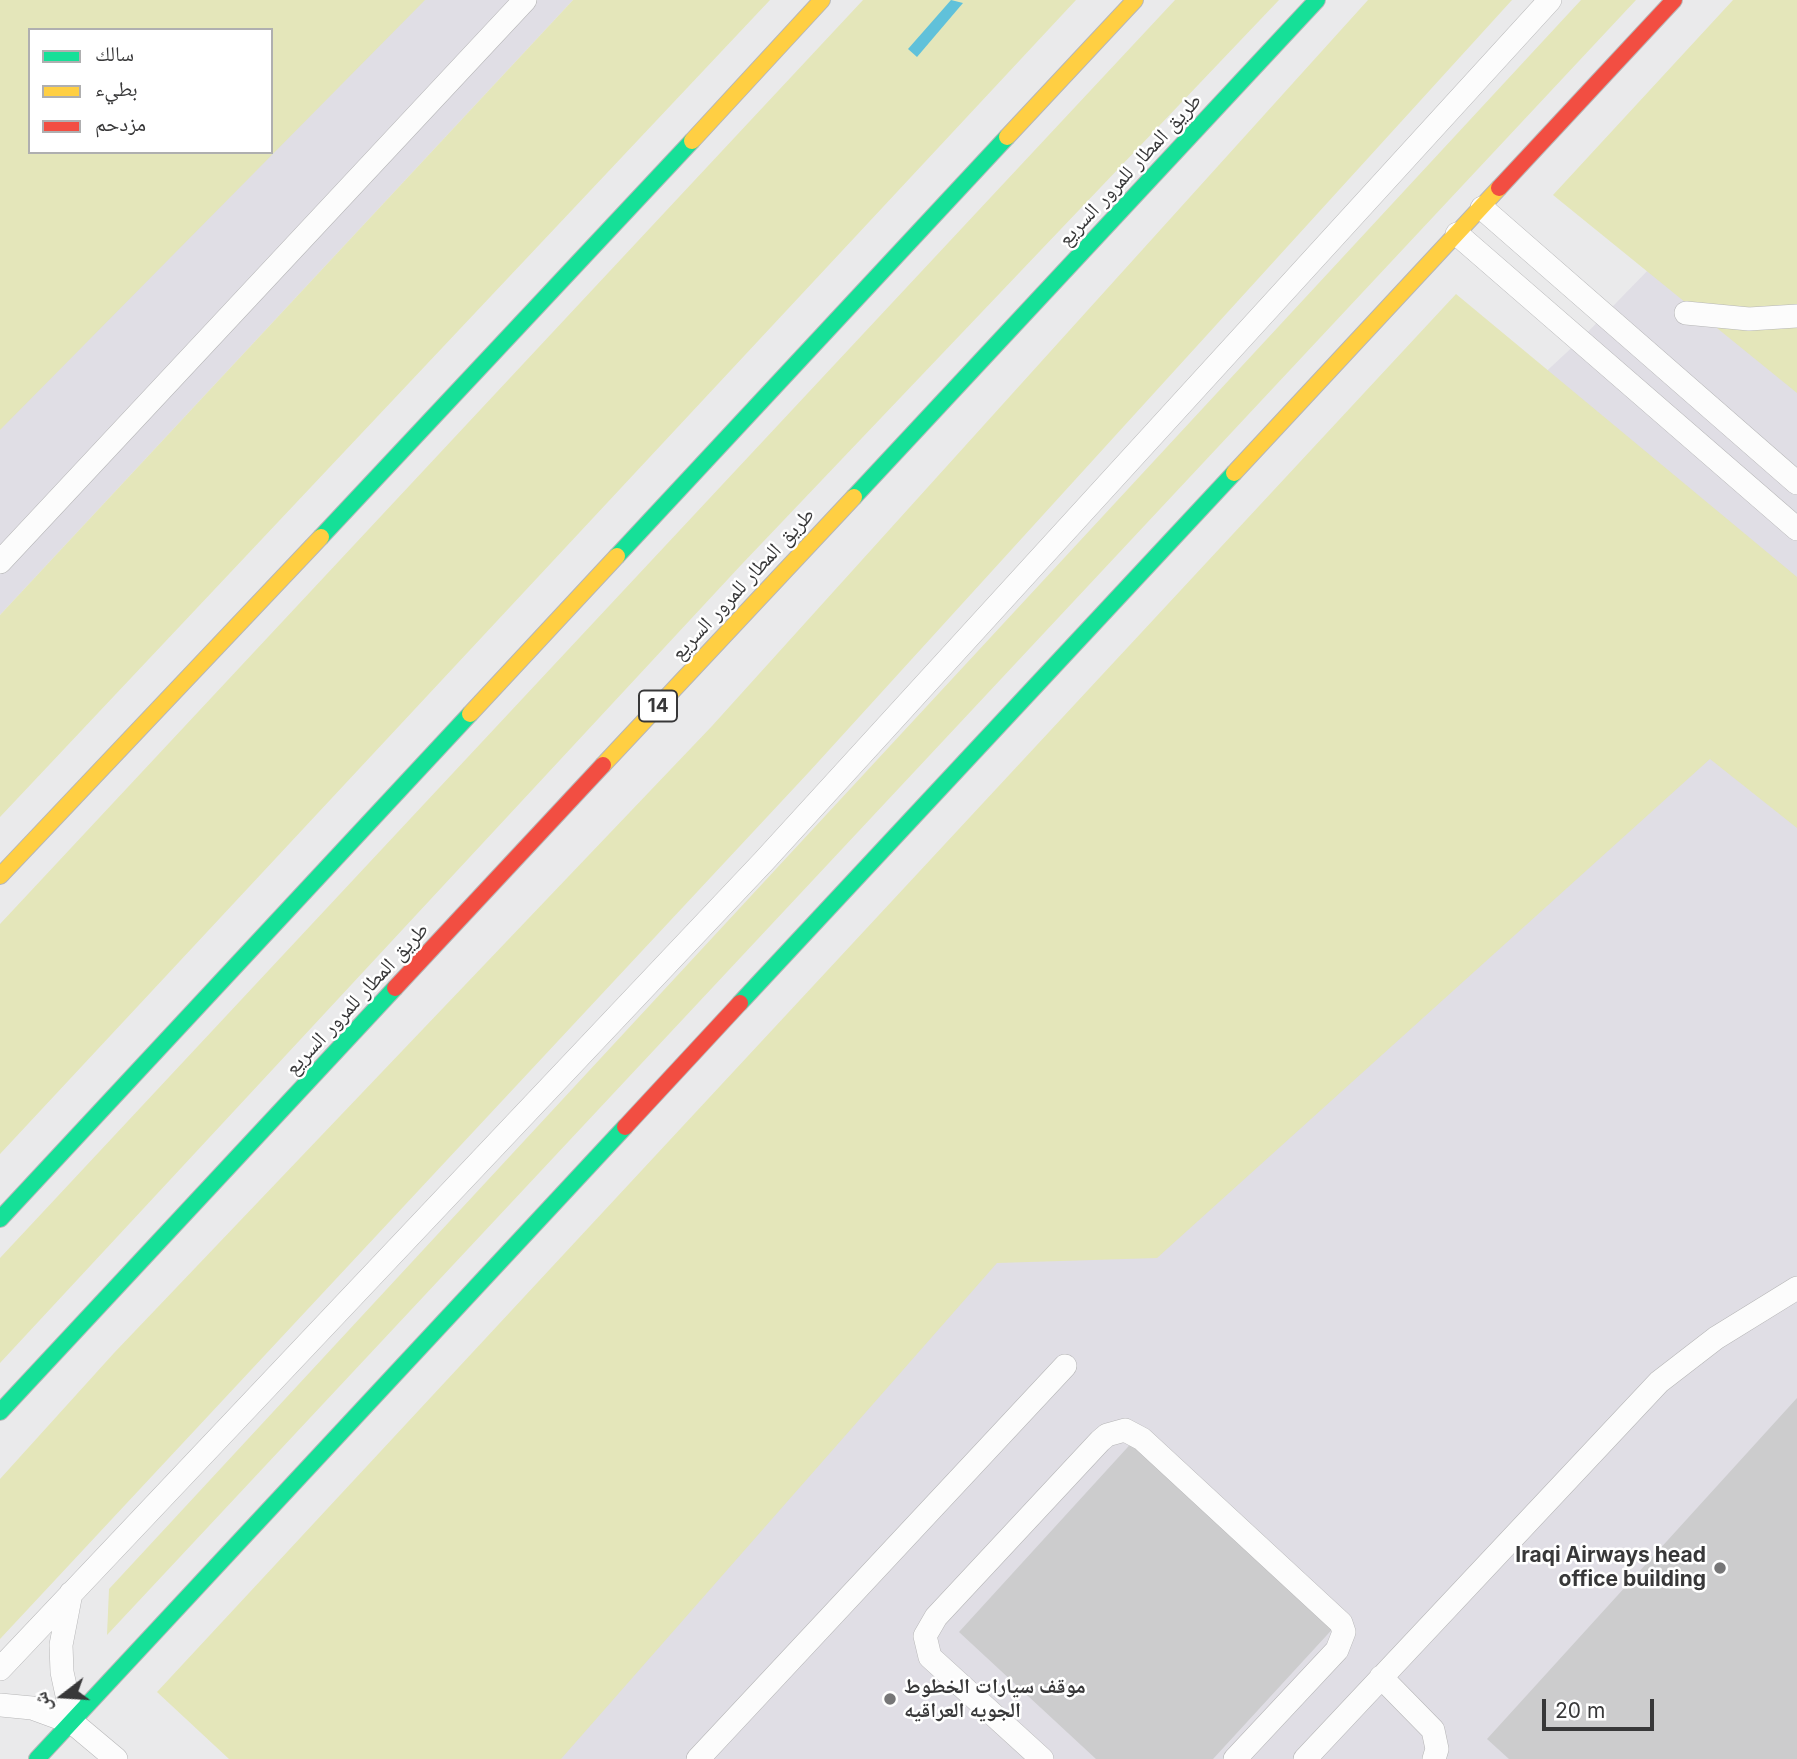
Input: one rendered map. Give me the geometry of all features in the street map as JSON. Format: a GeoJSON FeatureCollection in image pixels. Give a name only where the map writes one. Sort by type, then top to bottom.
{"type":"FeatureCollection","features":[{"type":"Feature","properties":{"kind":"highway"},"geometry":{"type":"LineString","coordinates":[[0,876],[582,261],[822,0]]}},
{"type":"Feature","properties":{"kind":"highway"},"geometry":{"type":"LineString","coordinates":[[0,1219],[1135,0]]}},
{"type":"Feature","properties":{"kind":"highway","name":"طريق المطار للمرور السريع"},"geometry":{"type":"LineString","coordinates":[[0,1412],[1317,0]]}},
{"type":"Feature","properties":{"kind":"highway"},"geometry":{"type":"LineString","coordinates":[[37,1759],[1674,0]]}},
{"type":"Feature","properties":{"kind":"lane"},"geometry":{"type":"LineString","coordinates":[[0,562],[525,0]]}},
{"type":"Feature","properties":{"kind":"lane"},"geometry":{"type":"LineString","coordinates":[[0,1669],[71,1590],[764,861],[1550,0]]}},
{"type":"Feature","properties":{"kind":"lane"},"geometry":{"type":"LineString","coordinates":[[1482,208],[1797,483]]}},
{"type":"Feature","properties":{"kind":"lane"},"geometry":{"type":"LineString","coordinates":[[1457,234],[1797,529]]}},
{"type":"Feature","properties":{"kind":"lane"},"geometry":{"type":"LineString","coordinates":[[1686,313],[1749,319],[1797,316]]}},
{"type":"Feature","properties":{"kind":"lane"},"geometry":{"type":"LineString","coordinates":[[1305,1759],[1659,1382],[1716,1338],[1797,1289]]}},
{"type":"Feature","properties":{"kind":"lane"},"geometry":{"type":"LineString","coordinates":[[698,1759],[1065,1366]]}},
{"type":"Feature","properties":{"kind":"lane"},"geometry":{"type":"LineString","coordinates":[[1042,1759],[930,1657],[925,1636],[936,1617],[1100,1441],[1107,1435],[1125,1430],[1142,1439],[1341,1623],[1344,1632],[1337,1650],[1236,1759]]}},
{"type":"Feature","properties":{"kind":"lane"},"geometry":{"type":"LineString","coordinates":[[71,1590],[61,1645],[62,1672],[73,1723]]}},
{"type":"Feature","properties":{"kind":"lane"},"geometry":{"type":"LineString","coordinates":[[1381,1677],[1433,1730],[1437,1749],[1434,1759]]}},
{"type":"Feature","properties":{"kind":"lane"},"geometry":{"type":"LineString","coordinates":[[0,1705],[32,1707],[73,1723],[116,1759]]}},
{"type":"Feature","properties":{"kind":"shaded area"},"geometry":{"type":"Polygon","coordinates":[[[0,0],[573,0],[0,615],[0,0]]]}},
{"type":"Feature","properties":{"kind":"shaded area"},"geometry":{"type":"Polygon","coordinates":[[[1797,117],[1797,1759],[270,1759],[1450,461],[1580,340],[1797,117]]]}},
{"type":"Feature","properties":{"kind":"green space"},"geometry":{"type":"Polygon","coordinates":[[[0,0],[425,0],[273,154],[273,28],[28,28],[28,154],[273,154],[0,430],[0,0]]]}},
{"type":"Feature","properties":{"kind":"green space"},"geometry":{"type":"Polygon","coordinates":[[[573,0],[770,0],[0,817],[0,615],[573,0]]]}},
{"type":"Feature","properties":{"kind":"green space"},"geometry":{"type":"Polygon","coordinates":[[[863,0],[1076,0],[0,1154],[0,924],[863,0]]]}},
{"type":"Feature","properties":{"kind":"green space"},"geometry":{"type":"Polygon","coordinates":[[[1175,0],[1279,0],[742,564],[0,1363],[0,1258],[1175,0]]]}},
{"type":"Feature","properties":{"kind":"green space"},"geometry":{"type":"Polygon","coordinates":[[[1368,0],[1512,0],[809,772],[0,1639],[0,1479],[114,1353],[712,726],[1368,0]]]}},
{"type":"Feature","properties":{"kind":"green space"},"geometry":{"type":"Polygon","coordinates":[[[1581,0],[1636,0],[107,1635],[109,1589],[1581,0]]]}},
{"type":"Feature","properties":{"kind":"green space"},"geometry":{"type":"Polygon","coordinates":[[[1733,0],[1797,0],[1797,393],[1553,195],[1733,0]]]}},
{"type":"Feature","properties":{"kind":"green space"},"geometry":{"type":"Polygon","coordinates":[[[1456,294],[1797,577],[1797,828],[1710,759],[1157,1258],[997,1263],[561,1759],[229,1759],[157,1692],[1456,294]]]}},
{"type":"Feature","properties":{"kind":"water"},"geometry":{"type":"Polygon","coordinates":[[[951,0],[963,3],[917,57],[908,49],[951,0]]]}},
{"type":"Feature","properties":{"kind":"building","name":"Iraqi Airways head office building"},"geometry":{"type":"Polygon","coordinates":[[[1797,1398],[1797,1759],[1509,1759],[1487,1739],[1797,1398]]]}},
{"type":"Feature","properties":{"kind":"building"},"geometry":{"type":"Polygon","coordinates":[[[1137,1437],[1338,1623],[1213,1759],[1096,1759],[959,1632],[1137,1437]]]}},
{"type":"Feature","properties":{"kind":"traffic: fast"},"geometry":{"type":"LineString","coordinates":[[854,497],[1317,0]]}},
{"type":"Feature","properties":{"kind":"traffic: fast"},"geometry":{"type":"LineString","coordinates":[[617,556],[1007,137]]}},
{"type":"Feature","properties":{"kind":"traffic: fast"},"geometry":{"type":"LineString","coordinates":[[321,537],[692,141]]}},
{"type":"Feature","properties":{"kind":"traffic: fast"},"geometry":{"type":"LineString","coordinates":[[740,1003],[1234,473]]}},
{"type":"Feature","properties":{"kind":"traffic: fast"},"geometry":{"type":"LineString","coordinates":[[0,1219],[470,714]]}},
{"type":"Feature","properties":{"kind":"traffic: fast"},"geometry":{"type":"LineString","coordinates":[[0,1412],[395,988]]}},
{"type":"Feature","properties":{"kind":"traffic: fast"},"geometry":{"type":"LineString","coordinates":[[37,1759],[625,1127]]}},
{"type":"Feature","properties":{"kind":"traffic: slow"},"geometry":{"type":"LineString","coordinates":[[692,141],[822,0]]}},
{"type":"Feature","properties":{"kind":"traffic: slow"},"geometry":{"type":"LineString","coordinates":[[1007,137],[1135,0]]}},
{"type":"Feature","properties":{"kind":"traffic: slow"},"geometry":{"type":"LineString","coordinates":[[1234,473],[1499,188]]}},
{"type":"Feature","properties":{"kind":"traffic: slow"},"geometry":{"type":"LineString","coordinates":[[603,765],[854,497]]}},
{"type":"Feature","properties":{"kind":"traffic: slow"},"geometry":{"type":"LineString","coordinates":[[0,876],[321,537]]}},
{"type":"Feature","properties":{"kind":"traffic: slow"},"geometry":{"type":"LineString","coordinates":[[470,714],[617,556]]}},
{"type":"Feature","properties":{"kind":"traffic: jam"},"geometry":{"type":"LineString","coordinates":[[1499,188],[1674,0]]}},
{"type":"Feature","properties":{"kind":"traffic: jam"},"geometry":{"type":"LineString","coordinates":[[395,988],[603,765]]}},
{"type":"Feature","properties":{"kind":"traffic: jam"},"geometry":{"type":"LineString","coordinates":[[625,1127],[740,1003]]}},
{"type":"Feature","properties":{"kind":"place","name":"Iraqi Airways head office building"},"geometry":{"type":"Point","coordinates":[1720,1568]}},
{"type":"Feature","properties":{"kind":"place","name":"موقف سيارات الخطوط الجويه العراقيه"},"geometry":{"type":"Point","coordinates":[890,1699]}}]}
